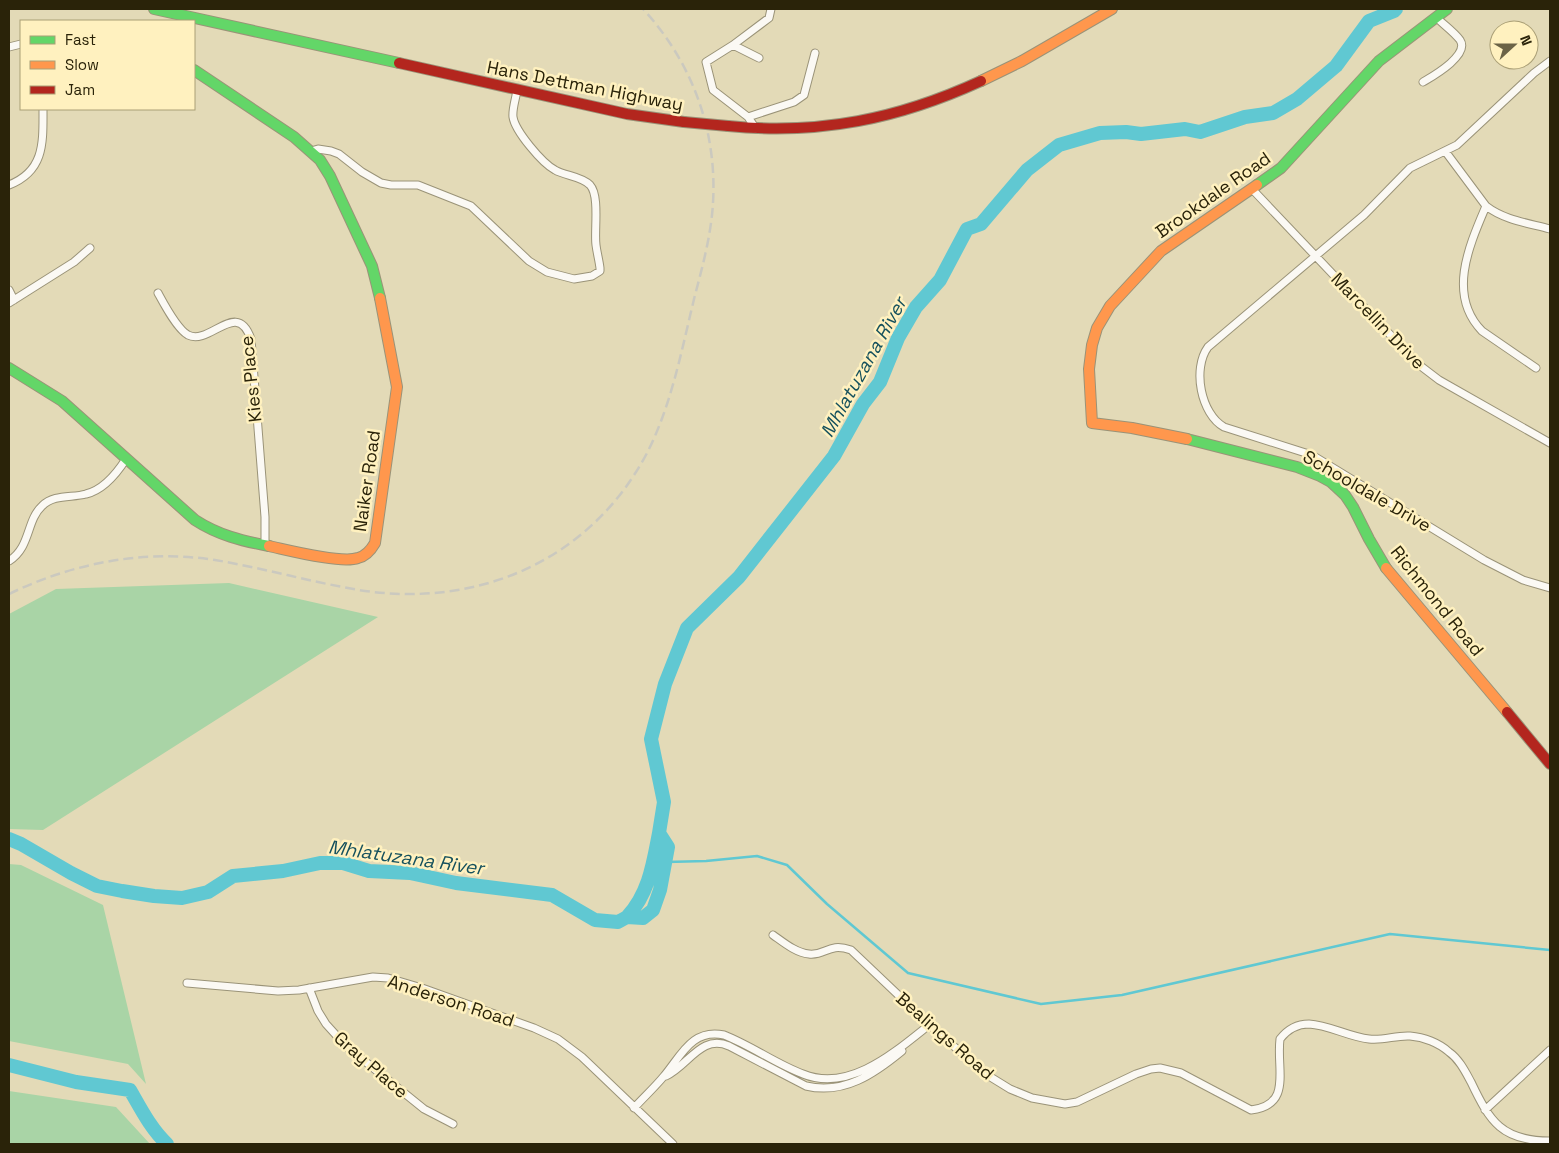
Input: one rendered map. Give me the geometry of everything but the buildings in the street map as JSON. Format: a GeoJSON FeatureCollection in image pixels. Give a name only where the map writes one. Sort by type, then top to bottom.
{"type":"FeatureCollection","features":[{"type":"Feature","properties":{"kind":"street","name":"Hans Dettman Highway"},"geometry":{"type":"LineString","coordinates":[[154,9],[627,114],[756,129],[798,129],[861,122],[945,97],[1026,59],[1112,9]]}},
{"type":"Feature","properties":{"kind":"street"},"geometry":{"type":"LineString","coordinates":[[756,129],[748,117],[713,90],[706,62],[770,18],[771,9]]}},
{"type":"Feature","properties":{"kind":"street","name":"Brookdale Road"},"geometry":{"type":"LineString","coordinates":[[1092,423],[1090,359],[1092,345],[1102,317],[1132,281],[1161,251],[1276,172],[1379,61],[1447,9]]}},
{"type":"Feature","properties":{"kind":"street"},"geometry":{"type":"LineString","coordinates":[[1423,82],[1446,67],[1462,50],[1460,40],[1437,18]]}},
{"type":"Feature","properties":{"kind":"street"},"geometry":{"type":"LineString","coordinates":[[733,45],[759,58]]}},
{"type":"Feature","properties":{"kind":"street"},"geometry":{"type":"LineString","coordinates":[[748,117],[794,102],[804,95],[816,53]]}},
{"type":"Feature","properties":{"kind":"street","name":"Schooldale Drive"},"geometry":{"type":"LineString","coordinates":[[1550,61],[1534,73],[1457,145],[1410,168],[1364,215],[1216,340],[1204,353],[1200,371],[1203,395],[1208,413],[1224,428],[1312,455],[1484,560],[1523,580],[1550,588]]}},
{"type":"Feature","properties":{"kind":"street","name":"Naiker Road"},"geometry":{"type":"LineString","coordinates":[[9,368],[62,401],[203,525],[221,535],[264,546],[344,560],[359,559],[372,550],[375,543],[396,398],[395,373],[384,310],[372,266],[330,176],[320,160],[294,137],[195,71]]}},
{"type":"Feature","properties":{"kind":"street"},"geometry":{"type":"LineString","coordinates":[[311,151],[331,150],[381,183],[418,185],[471,206],[529,261],[547,272],[574,279],[596,275],[600,272],[600,268],[596,245],[596,207],[593,190],[584,181],[555,170],[548,165],[521,134],[516,127],[513,115],[518,90]]}},
{"type":"Feature","properties":{"kind":"street"},"geometry":{"type":"LineString","coordinates":[[9,185],[20,180],[39,159],[43,137],[43,110]]}},
{"type":"Feature","properties":{"kind":"street"},"geometry":{"type":"LineString","coordinates":[[1444,151],[1486,206],[1506,217],[1550,229]]}},
{"type":"Feature","properties":{"kind":"street","name":"Marcellin Drive"},"geometry":{"type":"LineString","coordinates":[[1252,189],[1381,327],[1422,367],[1439,380],[1550,443]]}},
{"type":"Feature","properties":{"kind":"street"},"geometry":{"type":"LineString","coordinates":[[1486,206],[1465,267],[1462,291],[1465,304],[1475,324],[1482,331],[1536,368]]}},
{"type":"Feature","properties":{"kind":"street"},"geometry":{"type":"LineString","coordinates":[[9,290],[11,302],[74,262],[90,248]]}},
{"type":"Feature","properties":{"kind":"street","name":"Kies Place"},"geometry":{"type":"LineString","coordinates":[[158,293],[177,324],[190,336],[204,334],[233,322],[239,322],[248,331],[251,339],[265,517],[264,546]]}},
{"type":"Feature","properties":{"kind":"street","name":"Richmond Road"},"geometry":{"type":"LineString","coordinates":[[1092,423],[1136,428],[1170,435],[1291,466],[1316,474],[1340,489],[1358,513],[1380,559],[1390,575],[1550,764]]}},
{"type":"Feature","properties":{"kind":"street"},"geometry":{"type":"LineString","coordinates":[[9,561],[22,548],[37,513],[42,506],[57,498],[81,496],[94,491],[118,471],[126,459]]}},
{"type":"Feature","properties":{"kind":"street","name":"Bealings Road"},"geometry":{"type":"LineString","coordinates":[[773,935],[793,948],[811,955],[839,946],[852,950],[930,1026],[996,1082],[1032,1098],[1058,1103],[1077,1102],[1136,1074],[1160,1068],[1180,1073],[1251,1110],[1265,1106],[1276,1097],[1280,1083],[1280,1039],[1291,1029],[1309,1024],[1370,1040],[1410,1036],[1438,1044],[1450,1052],[1467,1075],[1485,1110],[1496,1125],[1503,1130],[1530,1140],[1550,1141]]}},
{"type":"Feature","properties":{"kind":"street","name":"Anderson Road"},"geometry":{"type":"LineString","coordinates":[[187,982],[278,991],[309,988],[362,978],[388,978],[422,988],[534,1028],[558,1039],[582,1057],[673,1144]]}},
{"type":"Feature","properties":{"kind":"street","name":"Gray Place"},"geometry":{"type":"LineString","coordinates":[[309,988],[318,1011],[333,1033],[424,1109],[453,1124]]}},
{"type":"Feature","properties":{"kind":"street"},"geometry":{"type":"LineString","coordinates":[[634,1108],[664,1076],[682,1065],[707,1044],[716,1042],[730,1046],[806,1086],[827,1089],[844,1087],[862,1080],[930,1026]]}},
{"type":"Feature","properties":{"kind":"street"},"geometry":{"type":"LineString","coordinates":[[1485,1110],[1550,1050]]}},
{"type":"Feature","properties":{"kind":"green space"},"geometry":{"type":"Polygon","coordinates":[[[229,583],[378,617],[43,830],[9,829],[9,614],[56,589],[229,583]]]}},
{"type":"Feature","properties":{"kind":"green space"},"geometry":{"type":"Polygon","coordinates":[[[9,864],[21,865],[103,905],[146,1084],[128,1064],[9,1041],[9,864]]]}},
{"type":"Feature","properties":{"kind":"green space"},"geometry":{"type":"Polygon","coordinates":[[[9,1091],[116,1107],[150,1144],[9,1144],[9,1091]]]}},
{"type":"Feature","properties":{"kind":"waterway","name":"Mhlatuzana River"},"geometry":{"type":"LineString","coordinates":[[9,839],[97,886],[154,896],[182,898],[208,892],[233,876],[283,871],[320,863],[343,863],[369,871],[410,873],[456,883],[552,895],[595,920],[618,922],[627,917],[643,918],[653,910],[660,890],[668,847],[659,833],[664,802],[651,739],[665,684],[687,628],[739,577],[834,456],[863,404],[880,382],[898,338],[916,307],[940,280],[967,229],[981,224],[1027,170],[1059,145],[1100,133],[1126,132],[1141,134],[1185,129],[1200,132],[1245,117],[1273,113],[1297,99],[1336,66],[1369,21],[1396,9]]}},
{"type":"Feature","properties":{"kind":"waterway","name":"Mhlatuzana River"},"geometry":{"type":"LineString","coordinates":[[627,917],[640,898],[649,878],[659,833]]}},
{"type":"Feature","properties":{"kind":"waterway"},"geometry":{"type":"LineString","coordinates":[[666,862],[706,861],[757,856],[787,865],[827,904],[908,973],[1041,1004],[1122,995],[1390,934],[1550,950]]}},
{"type":"Feature","properties":{"kind":"waterway","name":"Mhlatuzana River"},"geometry":{"type":"LineString","coordinates":[[9,1065],[76,1082],[130,1090],[151,1125],[167,1144]]}},
{"type":"Feature","properties":{"kind":"railway"},"geometry":{"type":"LineString","coordinates":[[9,594],[33,583],[84,567],[109,561],[162,556],[215,560],[359,590],[403,594],[446,592],[487,583],[526,569],[562,549],[595,523],[623,491],[647,453],[656,434],[676,376],[703,265],[712,215],[712,159],[700,105],[690,79],[677,54],[643,9]]}},
{"type":"Feature","properties":{"kind":"traffic: fast"},"geometry":{"type":"LineString","coordinates":[[154,9],[399,63]]}},
{"type":"Feature","properties":{"kind":"traffic: fast"},"geometry":{"type":"LineString","coordinates":[[1257,185],[1281,168],[1379,61],[1447,9]]}},
{"type":"Feature","properties":{"kind":"traffic: fast"},"geometry":{"type":"LineString","coordinates":[[195,71],[294,137],[320,160],[330,176],[372,266],[380,298]]}},
{"type":"Feature","properties":{"kind":"traffic: fast"},"geometry":{"type":"LineString","coordinates":[[9,368],[62,401],[195,520],[212,530],[230,537],[269,546]]}},
{"type":"Feature","properties":{"kind":"traffic: fast"},"geometry":{"type":"LineString","coordinates":[[1187,439],[1297,467],[1331,482],[1345,495],[1353,507],[1386,568]]}},
{"type":"Feature","properties":{"kind":"traffic: slow"},"geometry":{"type":"LineString","coordinates":[[981,81],[1022,61],[1112,9]]}},
{"type":"Feature","properties":{"kind":"traffic: slow"},"geometry":{"type":"LineString","coordinates":[[1187,439],[1132,428],[1092,423],[1089,369],[1092,345],[1097,328],[1110,306],[1161,251],[1257,185]]}},
{"type":"Feature","properties":{"kind":"traffic: slow"},"geometry":{"type":"LineString","coordinates":[[269,546],[314,556],[350,559],[363,556],[375,543],[397,387],[380,298]]}},
{"type":"Feature","properties":{"kind":"traffic: slow"},"geometry":{"type":"LineString","coordinates":[[1386,568],[1507,712]]}},
{"type":"Feature","properties":{"kind":"traffic: jam"},"geometry":{"type":"LineString","coordinates":[[399,63],[627,114],[684,122]]}},
{"type":"Feature","properties":{"kind":"traffic: jam"},"geometry":{"type":"LineString","coordinates":[[728,126],[795,128],[827,126],[858,121],[919,105],[981,81]]}},
{"type":"Feature","properties":{"kind":"traffic: jam"},"geometry":{"type":"LineString","coordinates":[[684,122],[728,126]]}},
{"type":"Feature","properties":{"kind":"traffic: jam"},"geometry":{"type":"LineString","coordinates":[[1507,712],[1550,764]]}}]}
